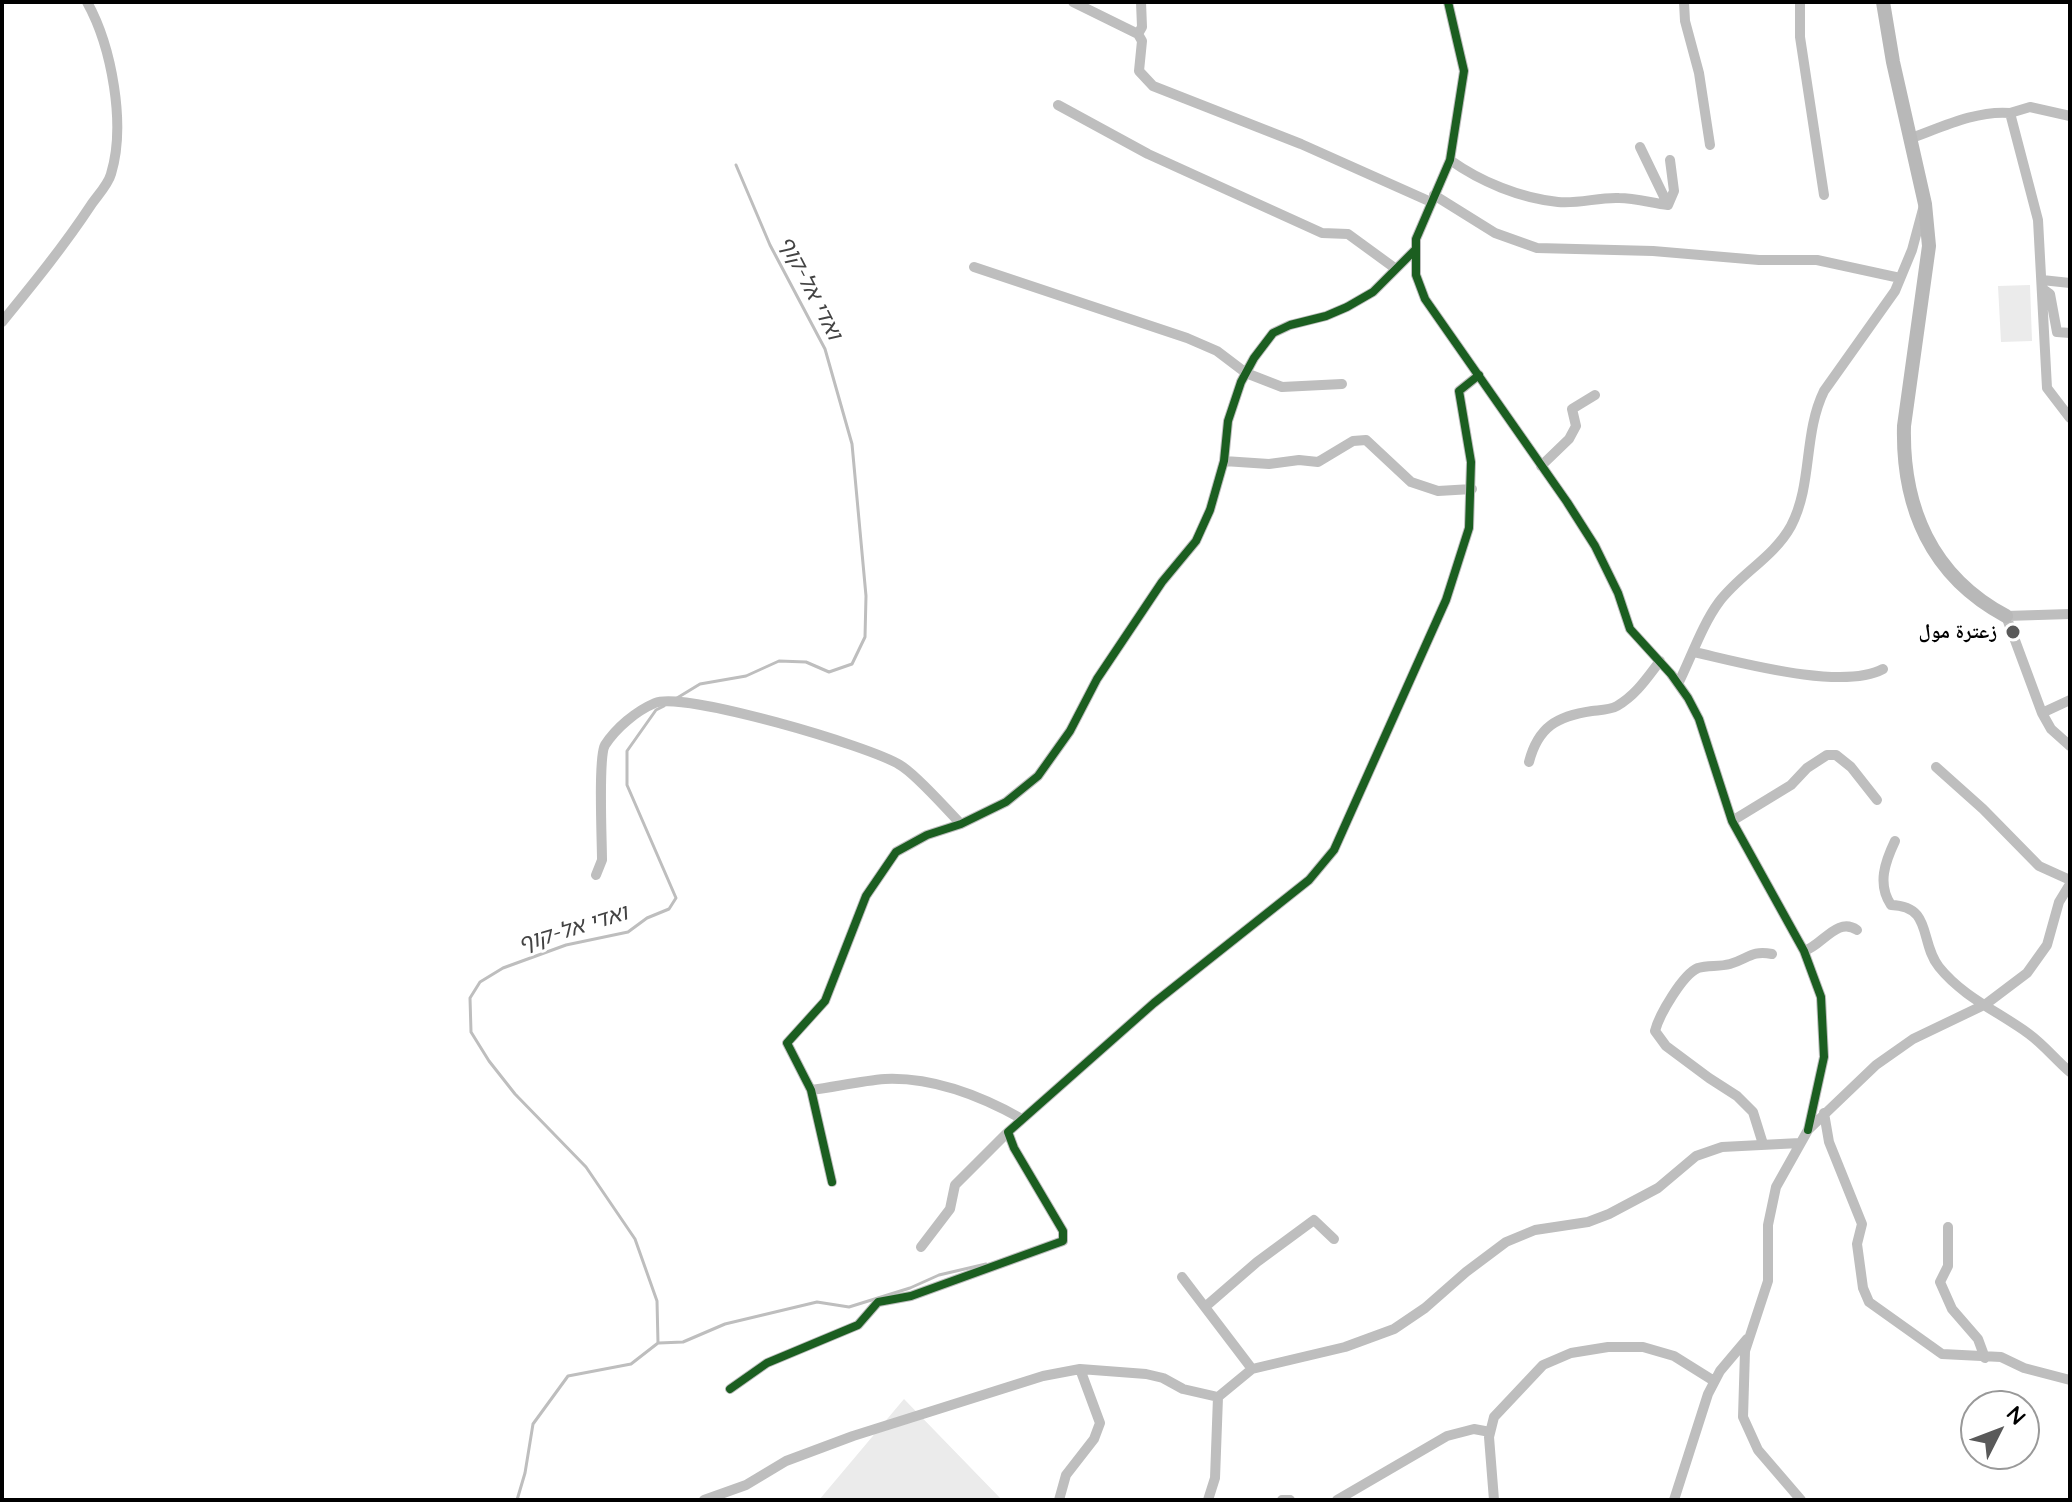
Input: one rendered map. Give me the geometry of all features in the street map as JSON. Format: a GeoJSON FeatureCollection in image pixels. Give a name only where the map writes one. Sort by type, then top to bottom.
{"type":"FeatureCollection","features":[{"type":"Feature","properties":{"kind":"street"},"geometry":{"type":"LineString","coordinates":[[2,322],[83,218],[111,176],[117,134],[116,105],[107,50],[87,2]]}},
{"type":"Feature","properties":{"kind":"street"},"geometry":{"type":"LineString","coordinates":[[1073,2],[1138,34],[1142,41],[1139,71],[1153,86],[1432,199],[1495,233],[1537,248],[1653,251],[1759,260],[1817,260],[1900,278]]}},
{"type":"Feature","properties":{"kind":"street"},"geometry":{"type":"LineString","coordinates":[[1138,34],[1142,27],[1141,2]]}},
{"type":"Feature","properties":{"kind":"street"},"geometry":{"type":"LineString","coordinates":[[1448,2],[1464,71],[1450,160],[1416,239],[1416,275],[1425,299],[1595,546],[1618,593],[1630,629],[1678,684],[1699,719],[1732,821],[1804,951],[1821,997],[1824,1057],[1808,1130]]}},
{"type":"Feature","properties":{"kind":"street"},"geometry":{"type":"LineString","coordinates":[[1684,2],[1685,21],[1699,73],[1710,145]]}},
{"type":"Feature","properties":{"kind":"street"},"geometry":{"type":"LineString","coordinates":[[1800,2],[1800,37],[1824,195]]}},
{"type":"Feature","properties":{"kind":"street"},"geometry":{"type":"LineString","coordinates":[[1883,2],[1909,139],[1925,204],[1929,246],[1904,426],[1903,443],[1912,508],[1932,550],[1986,605],[2006,616],[2070,614]]}},
{"type":"Feature","properties":{"kind":"street"},"geometry":{"type":"LineString","coordinates":[[1058,105],[1148,154],[1322,233],[1348,234],[1396,269]]}},
{"type":"Feature","properties":{"kind":"street"},"geometry":{"type":"LineString","coordinates":[[1909,139],[1976,116],[2010,113],[2030,107],[2070,116]]}},
{"type":"Feature","properties":{"kind":"street"},"geometry":{"type":"LineString","coordinates":[[2010,113],[2038,220],[2047,388],[2070,418]]}},
{"type":"Feature","properties":{"kind":"street"},"geometry":{"type":"LineString","coordinates":[[1640,147],[1668,205]]}},
{"type":"Feature","properties":{"kind":"street"},"geometry":{"type":"LineString","coordinates":[[1450,160],[1475,178],[1556,202],[1587,203],[1618,197],[1668,205]]}},
{"type":"Feature","properties":{"kind":"street"},"geometry":{"type":"LineString","coordinates":[[1668,205],[1674,191],[1670,160]]}},
{"type":"Feature","properties":{"kind":"street"},"geometry":{"type":"LineString","coordinates":[[1678,684],[1718,603],[1790,528],[1799,506],[1816,408],[1824,391],[1895,291],[1912,250],[1925,204]]}},
{"type":"Feature","properties":{"kind":"street"},"geometry":{"type":"LineString","coordinates":[[832,1182],[811,1090],[787,1043],[825,1001],[866,896],[896,852],[927,835],[961,824],[1006,802],[1038,776],[1070,731],[1097,679],[1137,618],[1196,541],[1210,510],[1224,461],[1228,421],[1246,373],[1273,333],[1290,325],[1326,316],[1373,292],[1415,250]]}},
{"type":"Feature","properties":{"kind":"street"},"geometry":{"type":"LineString","coordinates":[[974,267],[1187,338],[1217,351],[1246,373],[1282,387],[1342,384]]}},
{"type":"Feature","properties":{"kind":"street"},"geometry":{"type":"LineString","coordinates":[[2042,284],[2070,283]]}},
{"type":"Feature","properties":{"kind":"street"},"geometry":{"type":"LineString","coordinates":[[2042,284],[2050,294],[2057,332],[2070,333]]}},
{"type":"Feature","properties":{"kind":"street"},"geometry":{"type":"LineString","coordinates":[[921,1247],[950,1209],[955,1185],[1008,1132],[1154,1003],[1309,880],[1334,850],[1446,600],[1469,528],[1471,462],[1459,391],[1479,375]]}},
{"type":"Feature","properties":{"kind":"street"},"geometry":{"type":"LineString","coordinates":[[1541,466],[1569,439],[1576,426],[1572,409],[1595,395]]}},
{"type":"Feature","properties":{"kind":"street"},"geometry":{"type":"LineString","coordinates":[[1224,461],[1269,464],[1299,460],[1318,462],[1353,441],[1366,440],[1411,482],[1438,491],[1472,489]]}},
{"type":"Feature","properties":{"kind":"street"},"geometry":{"type":"LineString","coordinates":[[2006,616],[2042,713],[2051,729],[2070,746]]}},
{"type":"Feature","properties":{"kind":"street"},"geometry":{"type":"LineString","coordinates":[[1694,652],[1780,672],[1869,677],[1883,669]]}},
{"type":"Feature","properties":{"kind":"street"},"geometry":{"type":"LineString","coordinates":[[1529,762],[1534,744],[1550,724],[1576,713],[1614,708],[1639,690],[1660,661]]}},
{"type":"Feature","properties":{"kind":"street"},"geometry":{"type":"LineString","coordinates":[[2042,713],[2070,700]]}},
{"type":"Feature","properties":{"kind":"street"},"geometry":{"type":"LineString","coordinates":[[596,875],[602,860],[602,749],[622,725],[657,701],[719,707],[847,744],[901,765],[961,824]]}},
{"type":"Feature","properties":{"kind":"street"},"geometry":{"type":"LineString","coordinates":[[1732,821],[1791,785],[1807,768],[1827,755],[1836,755],[1851,767],[1877,800]]}},
{"type":"Feature","properties":{"kind":"street"},"geometry":{"type":"LineString","coordinates":[[1801,1500],[1758,1450],[1743,1417],[1748,1337],[1768,1281],[1768,1225],[1776,1187],[1808,1130],[1893,1052],[1936,1027],[1986,1004],[2027,973],[2047,945],[2059,902],[2070,882],[2039,866],[1936,767]]}},
{"type":"Feature","properties":{"kind":"street"},"geometry":{"type":"LineString","coordinates":[[1895,841],[1886,860],[1882,885],[1891,905],[1913,909],[1920,917],[1927,947],[1934,961],[1952,982],[2028,1033],[2070,1072]]}},
{"type":"Feature","properties":{"kind":"street"},"geometry":{"type":"LineString","coordinates":[[1804,951],[1814,948],[1843,926],[1850,925],[1857,930]]}},
{"type":"Feature","properties":{"kind":"street"},"geometry":{"type":"LineString","coordinates":[[1763,1144],[1753,1112],[1737,1096],[1666,1046],[1655,1031],[1680,984],[1693,970],[1729,964],[1754,952],[1772,954]]}},
{"type":"Feature","properties":{"kind":"street"},"geometry":{"type":"LineString","coordinates":[[811,1090],[885,1079],[922,1081],[968,1094],[1022,1119]]}},
{"type":"Feature","properties":{"kind":"street"},"geometry":{"type":"LineString","coordinates":[[1824,1113],[1829,1142],[1862,1224],[1857,1244],[1863,1288],[1869,1302],[1942,1354],[2001,1357],[2024,1368],[2070,1380]]}},
{"type":"Feature","properties":{"kind":"street"},"geometry":{"type":"LineString","coordinates":[[730,1389],[767,1363],[858,1325],[878,1302],[911,1296],[1063,1241],[1063,1231],[1014,1148],[1008,1132]]}},
{"type":"Feature","properties":{"kind":"street"},"geometry":{"type":"LineString","coordinates":[[1208,1500],[1215,1478],[1218,1397],[1252,1369],[1345,1347],[1394,1329],[1425,1308],[1506,1242],[1535,1230],[1588,1222],[1609,1214],[1658,1188],[1696,1156],[1722,1147],[1800,1143]]}},
{"type":"Feature","properties":{"kind":"street"},"geometry":{"type":"LineString","coordinates":[[1205,1307],[1257,1262],[1314,1220],[1334,1239]]}},
{"type":"Feature","properties":{"kind":"street"},"geometry":{"type":"LineString","coordinates":[[1948,1227],[1948,1266],[1940,1282],[1952,1309],[1978,1339],[1985,1358]]}},
{"type":"Feature","properties":{"kind":"street"},"geometry":{"type":"LineString","coordinates":[[1182,1277],[1252,1369]]}},
{"type":"Feature","properties":{"kind":"street"},"geometry":{"type":"LineString","coordinates":[[1674,1500],[1708,1394],[1714,1381],[1748,1337]]}},
{"type":"Feature","properties":{"kind":"street"},"geometry":{"type":"LineString","coordinates":[[1494,1500],[1490,1432],[1494,1417],[1543,1365],[1571,1353],[1608,1347],[1643,1347],[1674,1356],[1714,1381]]}},
{"type":"Feature","properties":{"kind":"street"},"geometry":{"type":"LineString","coordinates":[[704,1500],[746,1485],[786,1461],[853,1436],[1043,1376],[1080,1369],[1146,1374],[1163,1378],[1183,1389],[1218,1397]]}},
{"type":"Feature","properties":{"kind":"street"},"geometry":{"type":"LineString","coordinates":[[1059,1500],[1066,1475],[1094,1439],[1100,1423],[1080,1369]]}},
{"type":"Feature","properties":{"kind":"street"},"geometry":{"type":"LineString","coordinates":[[1337,1500],[1447,1436],[1474,1429],[1490,1432]]}},
{"type":"Feature","properties":{"kind":"street"},"geometry":{"type":"LineString","coordinates":[[1282,1500],[1290,1500]]}},
{"type":"Feature","properties":{"kind":"shaded area"},"geometry":{"type":"Polygon","coordinates":[[[2030,285],[2032,341],[2001,342],[1998,286],[2030,285]]]}},
{"type":"Feature","properties":{"kind":"shaded area"},"geometry":{"type":"Polygon","coordinates":[[[904,1399],[1002,1500],[819,1500],[904,1399]]]}},
{"type":"Feature","properties":{"kind":"waterway","name":"ואדי אל-קוף"},"geometry":{"type":"LineString","coordinates":[[677,698],[700,684],[746,676],[779,661],[806,662],[829,672],[852,664],[865,637],[866,596],[852,444],[825,349],[770,245],[736,165]]}},
{"type":"Feature","properties":{"kind":"waterway","name":"ואדי אל-קוף"},"geometry":{"type":"LineString","coordinates":[[517,1500],[533,1424],[568,1376],[631,1364],[658,1343],[657,1301],[635,1239],[586,1167],[515,1094],[471,1032],[470,998],[480,982],[503,968],[566,945],[628,932],[647,918],[669,909],[676,898],[627,785],[627,751],[656,710],[664,706]]}},
{"type":"Feature","properties":{"kind":"waterway"},"geometry":{"type":"LineString","coordinates":[[659,1343],[683,1342],[725,1324],[817,1302],[849,1307],[910,1288],[939,1275],[986,1264]]}},
{"type":"Feature","properties":{"kind":"cycle path"},"geometry":{"type":"LineString","coordinates":[[1448,2],[1464,71],[1450,160],[1416,239],[1416,275],[1425,299],[1595,546],[1618,593],[1630,629],[1671,674],[1699,719],[1732,821],[1804,951],[1821,997],[1824,1057],[1808,1130]]}},
{"type":"Feature","properties":{"kind":"cycle path"},"geometry":{"type":"LineString","coordinates":[[832,1182],[811,1090],[787,1043],[825,1001],[866,896],[896,852],[927,835],[961,824],[1006,802],[1038,776],[1070,731],[1097,679],[1162,582],[1196,541],[1210,510],[1224,461],[1228,421],[1241,382],[1273,333],[1290,325],[1326,316],[1373,292],[1415,250]]}},
{"type":"Feature","properties":{"kind":"cycle path"},"geometry":{"type":"LineString","coordinates":[[730,1389],[767,1363],[858,1325],[878,1302],[911,1296],[1063,1241],[1063,1231],[1014,1148],[1008,1132],[1154,1003],[1309,880],[1334,850],[1446,600],[1469,528],[1471,462],[1459,391],[1479,375]]}},
{"type":"Feature","properties":{"kind":"place","name":"زعترة مول"},"geometry":{"type":"Point","coordinates":[2013,632]}}]}
